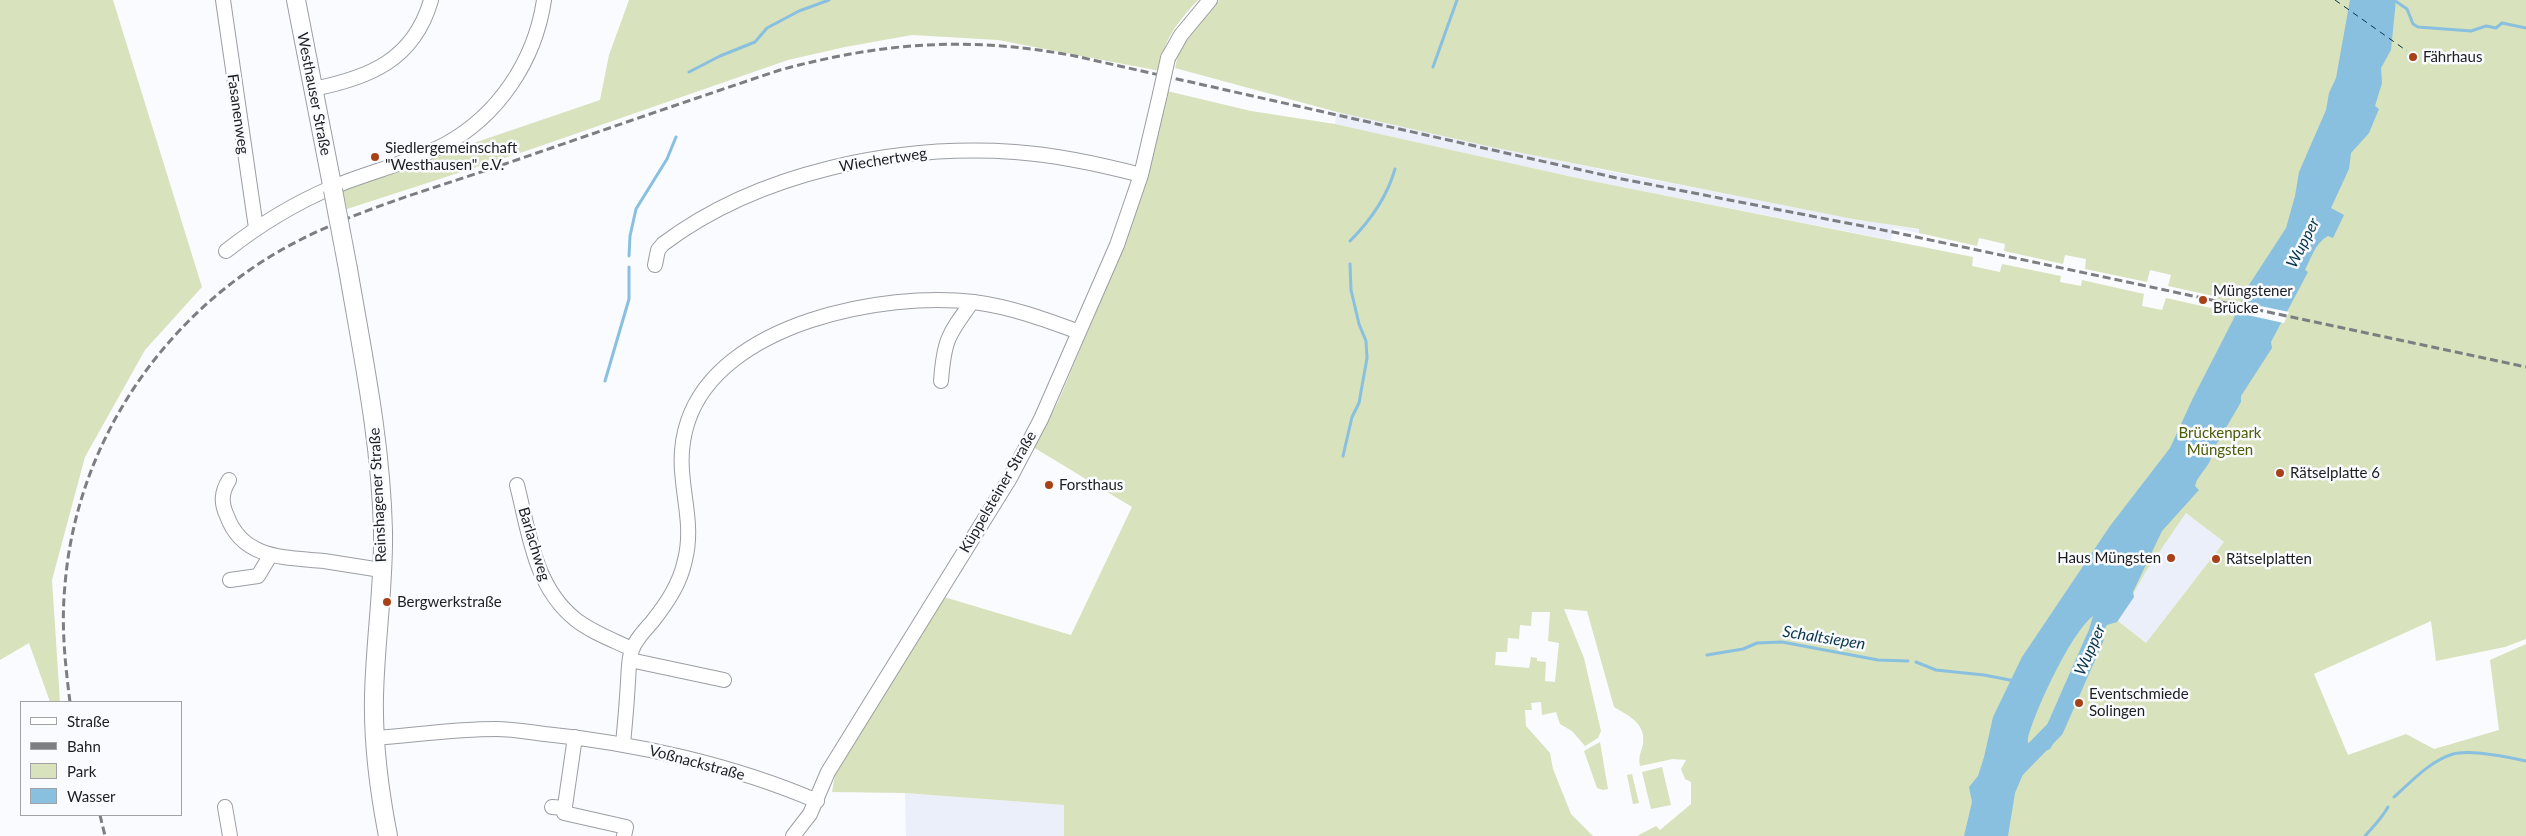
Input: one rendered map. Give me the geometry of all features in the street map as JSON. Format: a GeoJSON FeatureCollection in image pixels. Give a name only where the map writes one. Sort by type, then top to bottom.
{"type":"FeatureCollection","features":[{"type":"Feature","properties":{"kind":"main road","name":"Westhauser Straße"},"geometry":{"type":"LineString","coordinates":[[296,0],[333,189]]}},
{"type":"Feature","properties":{"kind":"main road","name":"Reinshagener Straße"},"geometry":{"type":"LineString","coordinates":[[333,189],[373,408],[379,454],[383,532],[374,683],[375,738],[381,802],[388,836]]}},
{"type":"Feature","properties":{"kind":"street","name":"Fasanenweg"},"geometry":{"type":"LineString","coordinates":[[223,0],[256,228]]}},
{"type":"Feature","properties":{"kind":"street"},"geometry":{"type":"LineString","coordinates":[[313,89],[353,81],[389,62],[412,38],[428,12],[431,0]]}},
{"type":"Feature","properties":{"kind":"street"},"geometry":{"type":"LineString","coordinates":[[226,251],[256,228],[333,189],[444,145],[487,113],[506,92],[524,63],[535,37],[544,0]]}},
{"type":"Feature","properties":{"kind":"street","name":"Küppelsteiner Straße"},"geometry":{"type":"LineString","coordinates":[[793,836],[817,801],[828,772],[1010,478],[1054,391],[1117,245],[1141,175],[1168,58],[1181,35],[1210,0]]}},
{"type":"Feature","properties":{"kind":"street","name":"Wiechertweg"},"geometry":{"type":"LineString","coordinates":[[655,265],[658,250],[662,244],[709,216],[791,180],[864,160],[939,151],[1016,152],[1080,160],[1141,175]]}},
{"type":"Feature","properties":{"kind":"street"},"geometry":{"type":"LineString","coordinates":[[624,744],[631,655],[673,593],[681,577],[689,534],[680,462],[688,420],[700,396],[721,373],[743,354],[774,336],[808,321],[843,311],[900,301],[972,302],[1025,312],[1079,332]]}},
{"type":"Feature","properties":{"kind":"street"},"geometry":{"type":"LineString","coordinates":[[941,381],[943,350],[948,336],[972,302]]}},
{"type":"Feature","properties":{"kind":"street"},"geometry":{"type":"LineString","coordinates":[[229,480],[225,487],[222,501],[229,523],[241,539],[270,556],[381,570]]}},
{"type":"Feature","properties":{"kind":"street","name":"Barlachweg"},"geometry":{"type":"LineString","coordinates":[[516,485],[537,564],[548,590],[559,604],[575,619],[631,655],[724,680]]}},
{"type":"Feature","properties":{"kind":"street"},"geometry":{"type":"LineString","coordinates":[[230,580],[258,576],[270,556]]}},
{"type":"Feature","properties":{"kind":"street","name":"Voßnackstraße"},"geometry":{"type":"LineString","coordinates":[[375,738],[496,729],[575,737],[624,744],[741,774],[817,801]]}},
{"type":"Feature","properties":{"kind":"street"},"geometry":{"type":"LineString","coordinates":[[575,737],[559,808],[564,813],[626,827],[624,836]]}},
{"type":"Feature","properties":{"kind":"street"},"geometry":{"type":"LineString","coordinates":[[225,807],[230,836]]}},
{"type":"Feature","properties":{"kind":"shaded area"},"geometry":{"type":"Polygon","coordinates":[[[1337,112],[1622,174],[1919,230],[1919,233],[1894,228],[1891,240],[1577,178],[1335,124],[1337,112]]]}},
{"type":"Feature","properties":{"kind":"shaded area"},"geometry":{"type":"Polygon","coordinates":[[[2186,513],[2224,542],[2146,643],[2118,621],[2145,573],[2186,513]]]}},
{"type":"Feature","properties":{"kind":"shaded area"},"geometry":{"type":"Polygon","coordinates":[[[905,793],[1064,805],[1064,836],[906,836],[905,793]]]}},
{"type":"Feature","properties":{"kind":"green space"},"geometry":{"type":"Polygon","coordinates":[[[0,0],[113,0],[202,287],[145,350],[85,457],[52,580],[60,701],[50,701],[29,643],[0,660],[0,0]]]}},
{"type":"Feature","properties":{"kind":"green space"},"geometry":{"type":"Polygon","coordinates":[[[629,0],[1198,0],[1172,32],[1164,50],[1160,71],[998,40],[912,35],[788,60],[526,151],[347,209],[342,188],[600,100],[609,55],[629,0]]]}},
{"type":"Feature","properties":{"kind":"green space","name":"Brückenpark Müngsten"},"geometry":{"type":"Polygon","coordinates":[[[1219,0],[2385,0],[2394,10],[2396,0],[2526,0],[2526,639],[2505,647],[2436,661],[2431,621],[2314,674],[2348,755],[2406,734],[2434,749],[2499,730],[2490,660],[2526,644],[2526,836],[1637,836],[1656,826],[1660,830],[1691,804],[1691,782],[1685,779],[1681,769],[1686,760],[1673,759],[1640,766],[1643,744],[1642,731],[1635,721],[1614,707],[1587,611],[1564,609],[1584,658],[1601,731],[1598,738],[1585,746],[1572,731],[1560,724],[1556,712],[1542,715],[1541,702],[1531,703],[1532,710],[1525,710],[1526,726],[1550,753],[1553,769],[1571,814],[1593,836],[1064,836],[1064,805],[905,793],[832,792],[835,775],[944,597],[1071,635],[1132,507],[1033,447],[1058,402],[1121,253],[1167,91],[1251,111],[1335,124],[1577,178],[1973,257],[1972,266],[2000,272],[2002,264],[2061,276],[2060,282],[2081,286],[2082,280],[2144,294],[2142,306],[2162,310],[2166,298],[2211,308],[2218,297],[2168,286],[2171,275],[2150,270],[2147,282],[2085,269],[2086,259],[2065,255],[2063,264],[2004,251],[2005,244],[1979,238],[1977,246],[1919,233],[1919,229],[1853,219],[1492,147],[1337,112],[1175,68],[1180,46],[1202,17],[1219,0]],[[2186,513],[2145,573],[2118,621],[2146,643],[2224,542],[2186,513]],[[1532,612],[1531,626],[1520,625],[1519,639],[1508,638],[1507,652],[1496,652],[1495,665],[1529,668],[1531,657],[1537,658],[1537,661],[1546,662],[1545,681],[1555,682],[1559,643],[1548,641],[1550,612],[1532,612]]]}},
{"type":"Feature","properties":{"kind":"green space"},"geometry":{"type":"Polygon","coordinates":[[[1600,742],[1608,789],[1603,790],[1597,788],[1584,751],[1600,742]]]}},
{"type":"Feature","properties":{"kind":"green space"},"geometry":{"type":"Polygon","coordinates":[[[1662,767],[1671,805],[1651,809],[1642,772],[1662,767]]]}},
{"type":"Feature","properties":{"kind":"green space"},"geometry":{"type":"Polygon","coordinates":[[[1632,774],[1639,803],[1633,804],[1627,775],[1632,774]]]}},
{"type":"Feature","properties":{"kind":"water"},"geometry":{"type":"Polygon","coordinates":[[[2350,0],[2396,0],[2391,50],[2381,68],[2382,83],[2375,106],[2379,109],[2369,133],[2351,153],[2349,169],[2331,208],[2344,215],[2333,238],[2328,236],[2320,242],[2314,251],[2305,270],[2308,272],[2271,342],[2272,348],[2241,396],[2241,402],[2216,445],[2209,463],[2197,480],[2195,486],[2199,490],[2162,531],[2133,592],[2134,597],[2117,622],[2107,625],[2086,659],[2081,657],[2093,616],[2084,625],[2064,655],[2038,710],[2028,738],[2032,753],[2015,793],[2008,836],[1964,836],[1972,802],[1969,787],[1978,776],[1993,717],[2022,657],[2110,526],[2170,448],[2247,288],[2286,228],[2295,196],[2299,172],[2326,110],[2329,93],[2336,78],[2350,0]]]}},
{"type":"Feature","properties":{"kind":"water"},"geometry":{"type":"Polygon","coordinates":[[[2054,720],[2063,727],[2050,749],[2035,756],[2033,745],[2054,720]]]}},
{"type":"Feature","properties":{"kind":"pier"},"geometry":{"type":"Polygon","coordinates":[[[2238,301],[2289,312],[2284,323],[2279,322],[2234,312],[2238,301]]]}},
{"type":"Feature","properties":{"kind":"waterway"},"geometry":{"type":"LineString","coordinates":[[689,72],[720,56],[755,42],[767,28],[799,11],[829,0]]}},
{"type":"Feature","properties":{"kind":"waterway"},"geometry":{"type":"LineString","coordinates":[[1433,67],[1457,0]]}},
{"type":"Feature","properties":{"kind":"waterway"},"geometry":{"type":"LineString","coordinates":[[2394,0],[2407,9],[2413,24],[2418,27],[2471,31],[2486,26],[2496,28],[2502,23],[2526,28]]}},
{"type":"Feature","properties":{"kind":"waterway"},"geometry":{"type":"LineString","coordinates":[[629,256],[630,236],[636,209],[667,159],[676,137]]}},
{"type":"Feature","properties":{"kind":"waterway"},"geometry":{"type":"LineString","coordinates":[[1350,241],[1377,208],[1388,189],[1395,169]]}},
{"type":"Feature","properties":{"kind":"waterway"},"geometry":{"type":"LineString","coordinates":[[1343,456],[1352,417],[1359,403],[1367,358],[1366,341],[1359,324],[1351,290],[1350,264]]}},
{"type":"Feature","properties":{"kind":"waterway"},"geometry":{"type":"LineString","coordinates":[[605,381],[629,299],[629,267]]}},
{"type":"Feature","properties":{"kind":"waterway","name":"Wupper"},"geometry":{"type":"LineString","coordinates":[[2015,770],[2055,729],[2095,638]]}},
{"type":"Feature","properties":{"kind":"waterway","name":"Schaltsiepen"},"geometry":{"type":"LineString","coordinates":[[1707,655],[1743,649],[1757,643],[1782,642],[1878,660],[1908,661]]}},
{"type":"Feature","properties":{"kind":"waterway","name":"Schaltsiepen"},"geometry":{"type":"LineString","coordinates":[[1916,662],[1936,670],[1984,675],[2015,681]]}},
{"type":"Feature","properties":{"kind":"waterway"},"geometry":{"type":"LineString","coordinates":[[2394,797],[2429,766],[2453,754],[2469,752],[2526,761]]}},
{"type":"Feature","properties":{"kind":"waterway"},"geometry":{"type":"LineString","coordinates":[[2365,836],[2388,807]]}},
{"type":"Feature","properties":{"kind":"ferry route"},"geometry":{"type":"LineString","coordinates":[[2335,0],[2407,51]]}},
{"type":"Feature","properties":{"kind":"railway"},"geometry":{"type":"LineString","coordinates":[[70,701],[64,644],[65,585],[73,533],[87,483],[107,435],[132,390],[163,349],[199,311],[239,278],[283,249],[336,223],[391,202],[780,70],[855,53],[891,48],[962,44],[999,46],[1075,56],[1617,178],[1893,232],[2526,367]]}},
{"type":"Feature","properties":{"kind":"railway"},"geometry":{"type":"LineString","coordinates":[[100,816],[105,836]]}},
{"type":"Feature","properties":{"kind":"place","name":"Fährhaus"},"geometry":{"type":"Point","coordinates":[2413,57]}},
{"type":"Feature","properties":{"kind":"place","name":"Siedlergemeinschaft \"Westhausen\" e.V."},"geometry":{"type":"Point","coordinates":[375,157]}},
{"type":"Feature","properties":{"kind":"place","name":"Müngstener Brücke"},"geometry":{"type":"Point","coordinates":[2203,300]}},
{"type":"Feature","properties":{"kind":"place","name":"Rätselplatte 6"},"geometry":{"type":"Point","coordinates":[2280,473]}},
{"type":"Feature","properties":{"kind":"place","name":"Forsthaus"},"geometry":{"type":"Point","coordinates":[1049,485]}},
{"type":"Feature","properties":{"kind":"place","name":"Haus Müngsten"},"geometry":{"type":"Point","coordinates":[2171,558]}},
{"type":"Feature","properties":{"kind":"place","name":"Rätselplatten"},"geometry":{"type":"Point","coordinates":[2216,559]}},
{"type":"Feature","properties":{"kind":"place","name":"Bergwerkstraße"},"geometry":{"type":"Point","coordinates":[387,602]}},
{"type":"Feature","properties":{"kind":"place","name":"Eventschmiede Solingen"},"geometry":{"type":"Point","coordinates":[2079,703]}}]}
